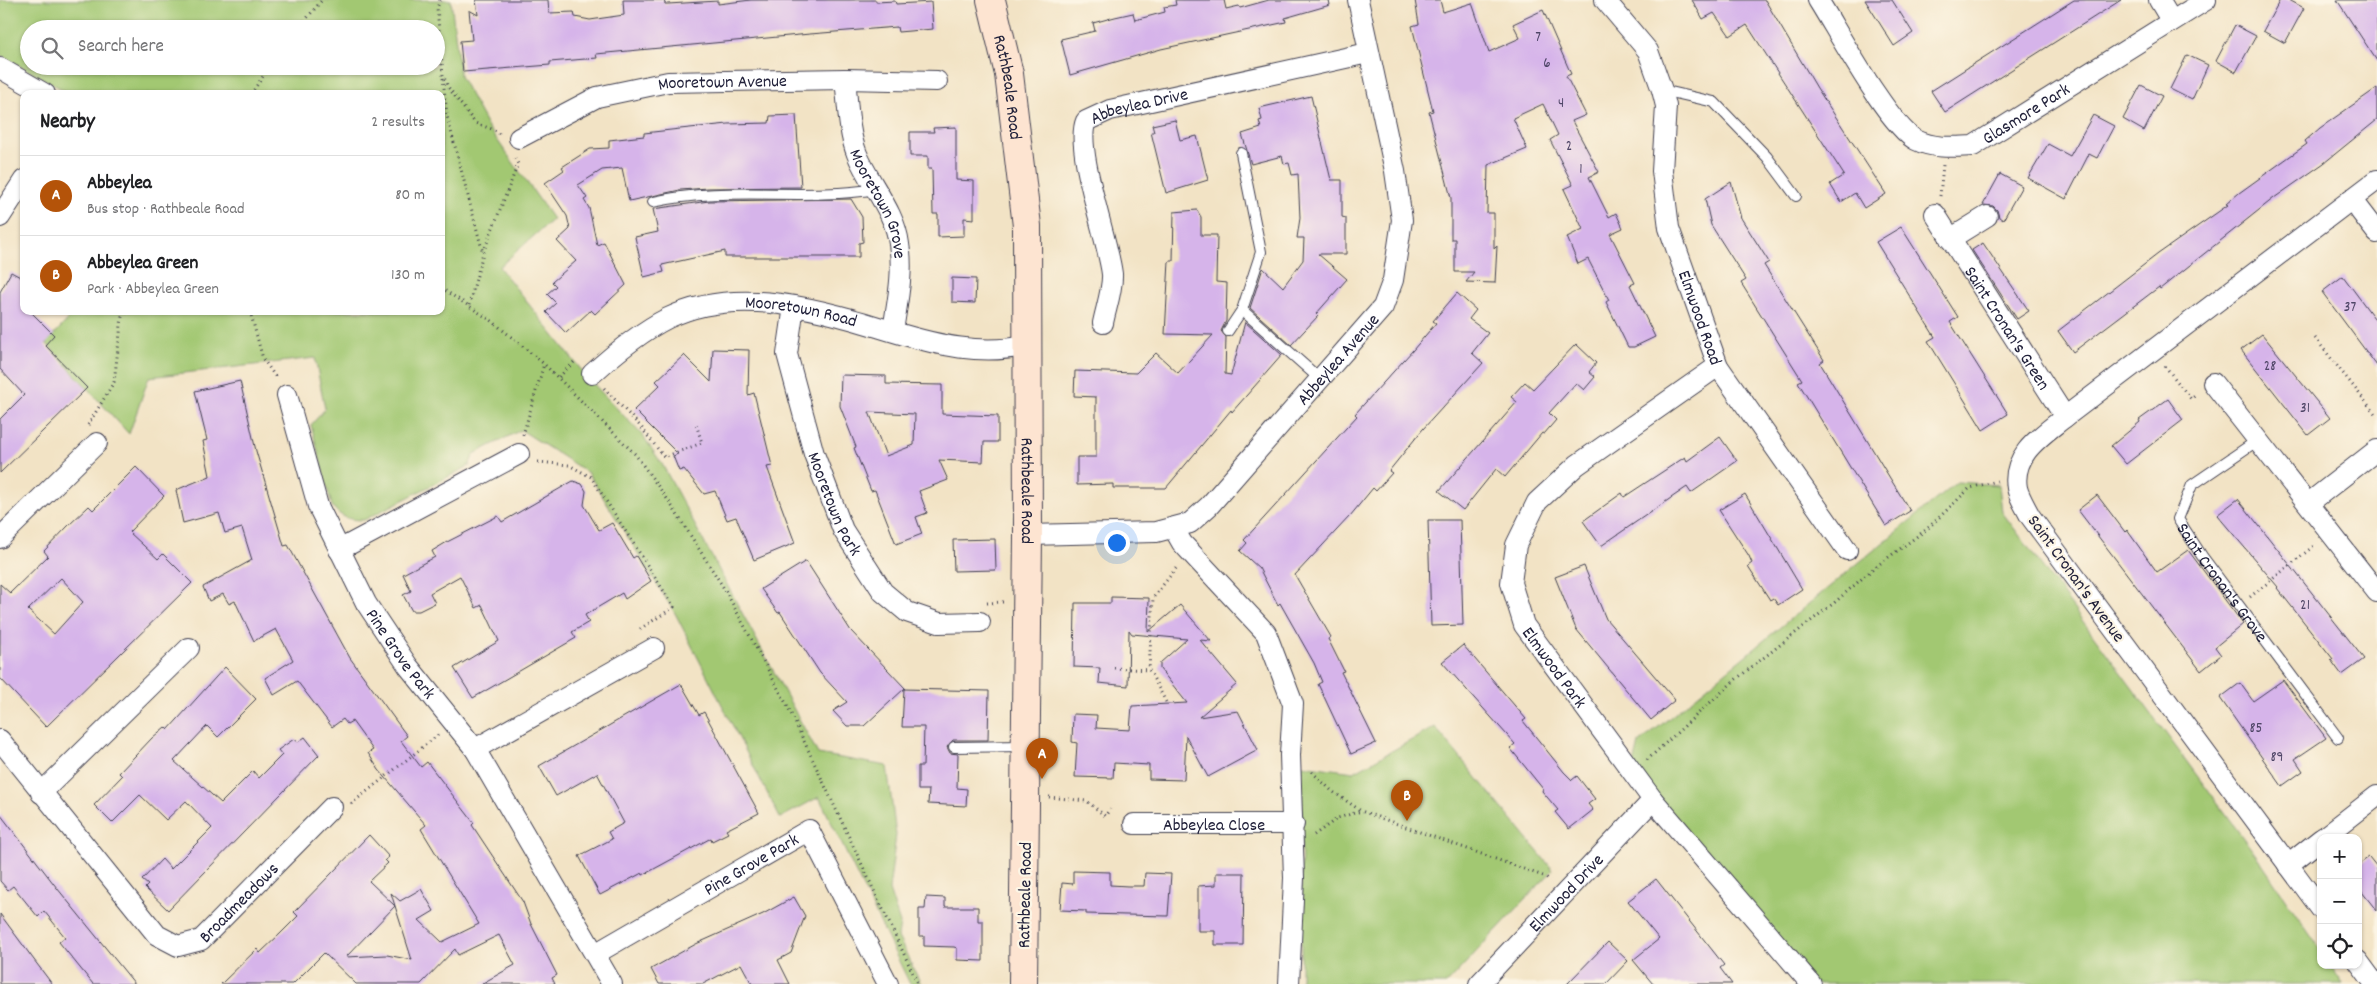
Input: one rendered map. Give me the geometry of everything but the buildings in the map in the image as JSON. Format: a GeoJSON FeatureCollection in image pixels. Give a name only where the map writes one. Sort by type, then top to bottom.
{"type":"FeatureCollection","features":[{"type":"Feature","properties":{"kind":"main road","name":"Rathbeale Road"},"geometry":{"type":"LineString","coordinates":[[994,1],[1009,74],[1027,226],[1028,535],[1023,984]]}},
{"type":"Feature","properties":{"kind":"street","name":"Abbeylea Avenue"},"geometry":{"type":"LineString","coordinates":[[1028,535],[1156,532],[1174,529],[1190,523],[1209,506],[1383,308],[1393,280],[1402,220],[1395,171],[1358,0]]}},
{"type":"Feature","properties":{"kind":"street","name":"Elmwood Road"},"geometry":{"type":"LineString","coordinates":[[1605,0],[1610,3],[1648,51],[1662,90],[1666,106],[1662,171],[1669,228],[1718,366],[1847,550]]}},
{"type":"Feature","properties":{"kind":"street","name":"Glasmore Park"},"geometry":{"type":"LineString","coordinates":[[1818,0],[1892,118],[1916,140],[1945,147],[1973,146],[2171,20],[2206,0]]}},
{"type":"Feature","properties":{"kind":"street"},"geometry":{"type":"LineString","coordinates":[[2159,0],[2171,20]]}},
{"type":"Feature","properties":{"kind":"street","name":"Abbeylea Drive"},"geometry":{"type":"LineString","coordinates":[[1103,323],[1112,276],[1086,161],[1082,130],[1086,121],[1110,110],[1368,53]]}},
{"type":"Feature","properties":{"kind":"street"},"geometry":{"type":"LineString","coordinates":[[0,68],[38,90]]}},
{"type":"Feature","properties":{"kind":"street","name":"Mooretown Avenue"},"geometry":{"type":"LineString","coordinates":[[513,142],[597,97],[668,82],[845,78],[937,80]]}},
{"type":"Feature","properties":{"kind":"street","name":"Mooretown Grove"},"geometry":{"type":"LineString","coordinates":[[845,78],[851,131],[857,153],[888,212],[899,242],[901,275],[893,331]]}},
{"type":"Feature","properties":{"kind":"street"},"geometry":{"type":"LineString","coordinates":[[2017,476],[2018,467],[2028,447],[2065,416],[2377,180]]}},
{"type":"Feature","properties":{"kind":"street"},"geometry":{"type":"LineString","coordinates":[[0,217],[20,186]]}},
{"type":"Feature","properties":{"kind":"street"},"geometry":{"type":"LineString","coordinates":[[2352,199],[2377,233]]}},
{"type":"Feature","properties":{"kind":"street","name":"Saint Cronan's Green"},"geometry":{"type":"LineString","coordinates":[[1935,214],[2065,416]]}},
{"type":"Feature","properties":{"kind":"street"},"geometry":{"type":"LineString","coordinates":[[1950,239],[1987,216]]}},
{"type":"Feature","properties":{"kind":"street","name":"Mooretown Road"},"geometry":{"type":"LineString","coordinates":[[592,374],[637,337],[668,318],[698,307],[742,300],[794,306],[893,331],[922,342],[949,347],[1014,348],[1028,345]]}},
{"type":"Feature","properties":{"kind":"street","name":"Mooretown Park"},"geometry":{"type":"LineString","coordinates":[[794,306],[788,354],[814,454],[843,530],[884,592],[907,612],[939,623],[980,622]]}},
{"type":"Feature","properties":{"kind":"street","name":"Elmwood Park"},"geometry":{"type":"LineString","coordinates":[[1718,366],[1577,465],[1537,502],[1516,545],[1511,583],[1524,625],[1632,773],[1811,984]]}},
{"type":"Feature","properties":{"kind":"street"},"geometry":{"type":"LineString","coordinates":[[2213,383],[2309,502],[2377,592]]}},
{"type":"Feature","properties":{"kind":"street","name":"Pine Grove Park"},"geometry":{"type":"LineString","coordinates":[[287,395],[318,506],[366,603],[408,666],[475,749],[612,984]]}},
{"type":"Feature","properties":{"kind":"street"},"geometry":{"type":"LineString","coordinates":[[0,538],[97,443]]}},
{"type":"Feature","properties":{"kind":"street"},"geometry":{"type":"LineString","coordinates":[[339,550],[527,450]]}},
{"type":"Feature","properties":{"kind":"street"},"geometry":{"type":"LineString","coordinates":[[2309,502],[2377,450]]}},
{"type":"Feature","properties":{"kind":"street","name":"Saint Cronan's Avenue"},"geometry":{"type":"LineString","coordinates":[[2017,476],[2017,488],[2030,516],[2317,904]]}},
{"type":"Feature","properties":{"kind":"street"},"geometry":{"type":"LineString","coordinates":[[1174,529],[1190,550],[1266,632],[1293,704],[1290,755],[1294,824],[1289,984]]}},
{"type":"Feature","properties":{"kind":"street"},"geometry":{"type":"LineString","coordinates":[[42,794],[189,648]]}},
{"type":"Feature","properties":{"kind":"street"},"geometry":{"type":"LineString","coordinates":[[475,749],[654,648]]}},
{"type":"Feature","properties":{"kind":"street","name":"Broadmeadows"},"geometry":{"type":"LineString","coordinates":[[0,740],[157,935],[178,946],[201,940],[332,807]]}},
{"type":"Feature","properties":{"kind":"street"},"geometry":{"type":"LineString","coordinates":[[2328,834],[2377,796]]}},
{"type":"Feature","properties":{"kind":"street","name":"Elmwood Drive"},"geometry":{"type":"LineString","coordinates":[[1479,984],[1653,800]]}},
{"type":"Feature","properties":{"kind":"street","name":"Abbeylea Close"},"geometry":{"type":"LineString","coordinates":[[1134,824],[1294,824]]}},
{"type":"Feature","properties":{"kind":"street","name":"Pine Grove Park"},"geometry":{"type":"LineString","coordinates":[[595,954],[809,830],[888,984]]}},
{"type":"Feature","properties":{"kind":"street"},"geometry":{"type":"LineString","coordinates":[[2288,865],[2317,843]]}},
{"type":"Feature","properties":{"kind":"street"},"geometry":{"type":"LineString","coordinates":[[2362,966],[2375,984]]}},
{"type":"Feature","properties":{"kind":"lane"},"geometry":{"type":"LineString","coordinates":[[1662,90],[1714,102],[1767,157],[1796,196]]}},
{"type":"Feature","properties":{"kind":"lane"},"geometry":{"type":"LineString","coordinates":[[1228,332],[1242,310],[1261,252],[1241,153]]}},
{"type":"Feature","properties":{"kind":"lane"},"geometry":{"type":"LineString","coordinates":[[654,202],[703,194],[848,194],[876,189]]}},
{"type":"Feature","properties":{"kind":"lane"},"geometry":{"type":"LineString","coordinates":[[1242,310],[1321,380]]}},
{"type":"Feature","properties":{"kind":"lane","name":"Saint Cronan's Grove"},"geometry":{"type":"LineString","coordinates":[[2258,440],[2192,485],[2178,520],[2239,606],[2338,738]]}},
{"type":"Feature","properties":{"kind":"lane"},"geometry":{"type":"LineString","coordinates":[[954,746],[1025,746]]}},
{"type":"Feature","properties":{"kind":"path"},"geometry":{"type":"LineString","coordinates":[[305,20],[322,0]]}},
{"type":"Feature","properties":{"kind":"path"},"geometry":{"type":"LineString","coordinates":[[438,20],[437,8],[440,0]]}},
{"type":"Feature","properties":{"kind":"path"},"geometry":{"type":"LineString","coordinates":[[254,90],[264,75]]}},
{"type":"Feature","properties":{"kind":"path"},"geometry":{"type":"LineString","coordinates":[[443,75],[458,102],[474,123],[497,131],[513,142],[518,164],[483,253],[469,306]]}},
{"type":"Feature","properties":{"kind":"path"},"geometry":{"type":"LineString","coordinates":[[443,75],[444,90]]}},
{"type":"Feature","properties":{"kind":"path"},"geometry":{"type":"LineString","coordinates":[[445,96],[447,116],[483,253]]}},
{"type":"Feature","properties":{"kind":"path"},"geometry":{"type":"LineString","coordinates":[[1935,214],[1941,192],[1945,147]]}},
{"type":"Feature","properties":{"kind":"path"},"geometry":{"type":"LineString","coordinates":[[445,291],[492,320],[559,377],[635,454],[668,500],[725,590],[787,705],[918,984]]}},
{"type":"Feature","properties":{"kind":"path"},"geometry":{"type":"LineString","coordinates":[[97,443],[86,430],[92,415],[103,402],[114,382],[123,315]]}},
{"type":"Feature","properties":{"kind":"path"},"geometry":{"type":"LineString","coordinates":[[251,315],[263,358],[287,395]]}},
{"type":"Feature","properties":{"kind":"path"},"geometry":{"type":"LineString","coordinates":[[2314,338],[2377,416]]}},
{"type":"Feature","properties":{"kind":"path"},"geometry":{"type":"LineString","coordinates":[[559,377],[579,357]]}},
{"type":"Feature","properties":{"kind":"path"},"geometry":{"type":"LineString","coordinates":[[2160,360],[2191,399],[2213,383]]}},
{"type":"Feature","properties":{"kind":"path"},"geometry":{"type":"LineString","coordinates":[[544,364],[522,433],[527,450],[538,464],[569,465],[591,477],[674,607],[640,629]]}},
{"type":"Feature","properties":{"kind":"path"},"geometry":{"type":"LineString","coordinates":[[592,374],[641,427],[664,457],[702,443],[696,424]]}},
{"type":"Feature","properties":{"kind":"path"},"geometry":{"type":"LineString","coordinates":[[1632,773],[1735,680],[1834,603],[1874,568],[1928,529],[1970,488],[2017,476]]}},
{"type":"Feature","properties":{"kind":"path"},"geometry":{"type":"LineString","coordinates":[[2239,606],[2330,532]]}},
{"type":"Feature","properties":{"kind":"path"},"geometry":{"type":"LineString","coordinates":[[1166,702],[1149,670],[1153,598],[1190,550]]}},
{"type":"Feature","properties":{"kind":"path"},"geometry":{"type":"LineString","coordinates":[[984,602],[1010,602],[1026,612]]}},
{"type":"Feature","properties":{"kind":"path"},"geometry":{"type":"LineString","coordinates":[[1114,668],[1149,670]]}},
{"type":"Feature","properties":{"kind":"path"},"geometry":{"type":"LineString","coordinates":[[332,807],[345,809],[453,722]]}},
{"type":"Feature","properties":{"kind":"path"},"geometry":{"type":"LineString","coordinates":[[1290,755],[1304,764],[1332,791],[1361,811],[1546,877],[1562,896]]}},
{"type":"Feature","properties":{"kind":"path"},"geometry":{"type":"LineString","coordinates":[[1025,795],[1087,801],[1105,816],[1110,809]]}},
{"type":"Feature","properties":{"kind":"path"},"geometry":{"type":"LineString","coordinates":[[1294,824],[1310,846],[1315,833],[1338,818],[1361,811]]}},
{"type":"Feature","properties":{"kind":"green space"},"geometry":{"type":"Polygon","coordinates":[[[0,0],[451,0],[460,76],[488,127],[553,219],[499,267],[587,377],[643,436],[662,464],[818,754],[887,766],[896,835],[889,890],[900,923],[898,937],[921,984],[910,984],[819,797],[780,818],[676,615],[588,473],[521,430],[474,454],[469,466],[364,520],[354,520],[342,516],[332,506],[311,425],[325,409],[315,358],[149,377],[129,434],[46,343],[72,315],[445,315],[445,90],[64,90],[36,75],[445,75],[445,20],[20,20],[20,66],[0,55],[0,0]]]}},
{"type":"Feature","properties":{"kind":"green space"},"geometry":{"type":"Polygon","coordinates":[[[1957,482],[1999,485],[2002,512],[2258,858],[2317,945],[2317,969],[2333,969],[2343,984],[1812,984],[1632,773],[1639,743],[1957,482]]]}},
{"type":"Feature","properties":{"kind":"green space"},"geometry":{"type":"Polygon","coordinates":[[[1435,727],[1553,870],[1446,984],[1301,984],[1302,765],[1354,772],[1435,727]]]}},
{"type":"Feature","properties":{"kind":"place","name":"Abbeylea"},"geometry":{"type":"Point","coordinates":[1042,779]}},
{"type":"Feature","properties":{"kind":"place","name":"Abbeylea Green"},"geometry":{"type":"Point","coordinates":[1407,821]}}]}
